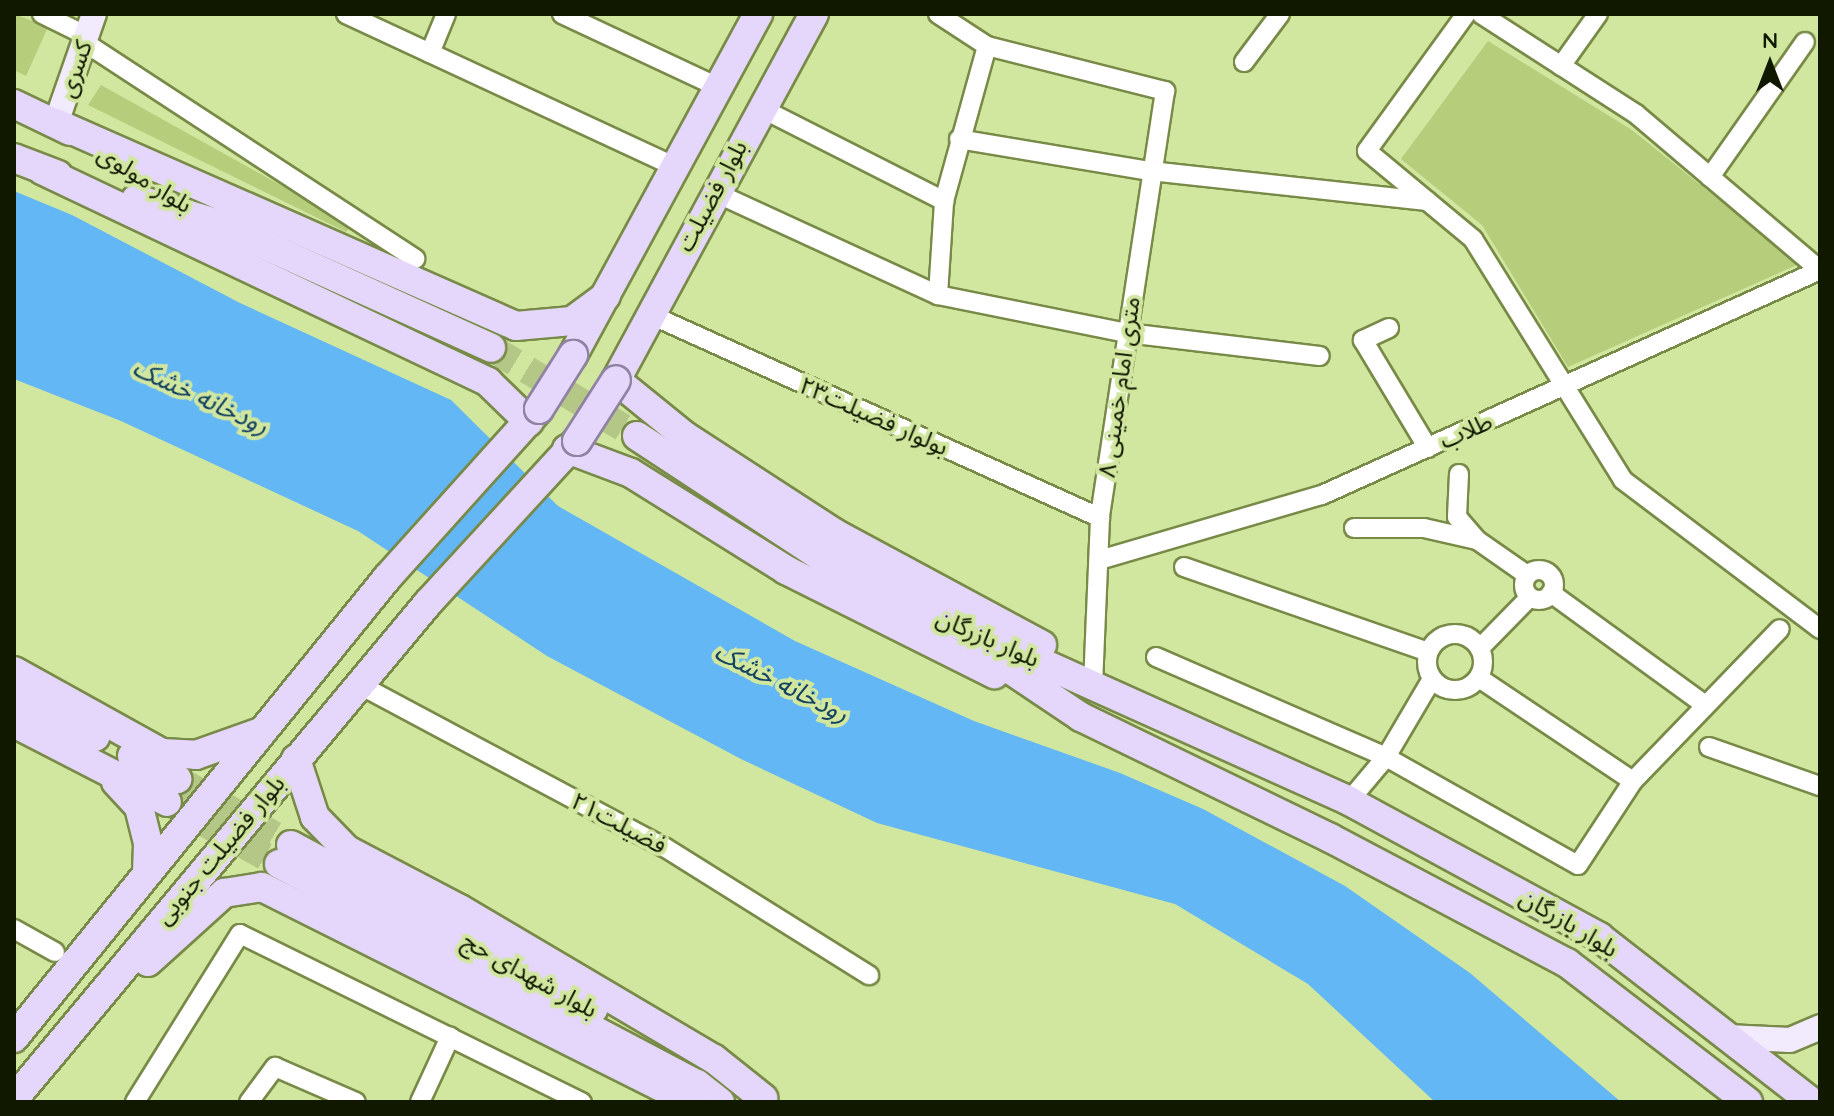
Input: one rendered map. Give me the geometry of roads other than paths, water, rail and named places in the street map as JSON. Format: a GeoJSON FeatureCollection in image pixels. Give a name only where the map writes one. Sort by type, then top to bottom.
{"type":"FeatureCollection","features":[{"type":"Feature","properties":{"kind":"main road","name":"بلوار فضیلت"},"geometry":{"type":"LineString","coordinates":[[529,422],[573,355],[676,167],[716,86],[758,14]]}},
{"type":"Feature","properties":{"kind":"main road","name":"بلوار فضیلت"},"geometry":{"type":"LineString","coordinates":[[567,449],[616,380],[759,107],[814,14]]}},
{"type":"Feature","properties":{"kind":"main road","name":"بلوار مولوی"},"geometry":{"type":"LineString","coordinates":[[14,104],[56,123],[216,223]]}},
{"type":"Feature","properties":{"kind":"main road"},"geometry":{"type":"LineString","coordinates":[[56,123],[516,326],[572,321],[606,296]]}},
{"type":"Feature","properties":{"kind":"main road","name":"بلوار مولوی"},"geometry":{"type":"LineString","coordinates":[[14,158],[42,170],[216,223]]}},
{"type":"Feature","properties":{"kind":"main road"},"geometry":{"type":"LineString","coordinates":[[42,170],[488,382],[529,422]]}},
{"type":"Feature","properties":{"kind":"main road"},"geometry":{"type":"LineString","coordinates":[[216,223],[491,348]]}},
{"type":"Feature","properties":{"kind":"main road"},"geometry":{"type":"LineString","coordinates":[[616,380],[685,436],[836,534],[1034,639],[1093,685]]}},
{"type":"Feature","properties":{"kind":"main road","name":"بلوار فضیلت جنوبی"},"geometry":{"type":"LineString","coordinates":[[14,1038],[387,578],[529,422]]}},
{"type":"Feature","properties":{"kind":"main road"},"geometry":{"type":"LineString","coordinates":[[637,436],[821,557],[918,607]]}},
{"type":"Feature","properties":{"kind":"main road"},"geometry":{"type":"LineString","coordinates":[[567,449],[631,473],[786,570],[1081,717]]}},
{"type":"Feature","properties":{"kind":"main road","name":"بلوار فضیلت جنوبی"},"geometry":{"type":"LineString","coordinates":[[14,1099],[428,603],[567,449]]}},
{"type":"Feature","properties":{"kind":"main road","name":"بلوار بازرگان"},"geometry":{"type":"LineString","coordinates":[[918,607],[1349,801],[1599,937],[1812,1102]]}},
{"type":"Feature","properties":{"kind":"main road","name":"بلوار بازرگان"},"geometry":{"type":"LineString","coordinates":[[918,607],[1081,717],[1330,838],[1567,963],[1748,1102]]}},
{"type":"Feature","properties":{"kind":"main road"},"geometry":{"type":"LineString","coordinates":[[14,671],[162,753],[196,755],[264,731]]}},
{"type":"Feature","properties":{"kind":"main road"},"geometry":{"type":"LineString","coordinates":[[14,696],[172,790],[110,776],[14,723]]}},
{"type":"Feature","properties":{"kind":"main road"},"geometry":{"type":"LineString","coordinates":[[296,759],[315,817],[347,850],[460,909],[714,1059],[767,1100]]}},
{"type":"Feature","properties":{"kind":"main road"},"geometry":{"type":"LineString","coordinates":[[110,776],[139,807],[148,844],[147,872]]}},
{"type":"Feature","properties":{"kind":"main road","name":"بلوار شهدای حج"},"geometry":{"type":"LineString","coordinates":[[720,1102],[697,1084],[285,854],[716,1080],[767,1100]]}},
{"type":"Feature","properties":{"kind":"main road"},"geometry":{"type":"LineString","coordinates":[[51,1053],[112,1000],[191,918],[224,893],[262,887],[692,1102]]}},
{"type":"Feature","properties":{"kind":"street"},"geometry":{"type":"LineString","coordinates":[[42,14],[88,31],[415,259]]}},
{"type":"Feature","properties":{"kind":"street"},"geometry":{"type":"LineString","coordinates":[[346,14],[676,167]]}},
{"type":"Feature","properties":{"kind":"street"},"geometry":{"type":"LineString","coordinates":[[430,53],[446,14]]}},
{"type":"Feature","properties":{"kind":"street"},"geometry":{"type":"LineString","coordinates":[[562,14],[716,86]]}},
{"type":"Feature","properties":{"kind":"street"},"geometry":{"type":"LineString","coordinates":[[938,14],[987,46],[944,201],[938,295]]}},
{"type":"Feature","properties":{"kind":"street"},"geometry":{"type":"LineString","coordinates":[[1244,62],[1280,14]]}},
{"type":"Feature","properties":{"kind":"street"},"geometry":{"type":"LineString","coordinates":[[1466,14],[1367,151],[1473,239],[1562,388],[1623,480],[1820,629]]}},
{"type":"Feature","properties":{"kind":"street"},"geometry":{"type":"LineString","coordinates":[[1481,14],[1636,114],[1820,270]]}},
{"type":"Feature","properties":{"kind":"street"},"geometry":{"type":"LineString","coordinates":[[1561,66],[1598,14]]}},
{"type":"Feature","properties":{"kind":"street","name":"کسری"},"geometry":{"type":"LineString","coordinates":[[56,123],[88,31]]}},
{"type":"Feature","properties":{"kind":"street"},"geometry":{"type":"LineString","coordinates":[[1710,177],[1805,42]]}},
{"type":"Feature","properties":{"kind":"street","name":"۸ متری امام خمینی"},"geometry":{"type":"LineString","coordinates":[[987,46],[1165,91],[1150,171],[1100,518],[1093,685]]}},
{"type":"Feature","properties":{"kind":"street"},"geometry":{"type":"LineString","coordinates":[[759,107],[944,201]]}},
{"type":"Feature","properties":{"kind":"street"},"geometry":{"type":"LineString","coordinates":[[959,139],[1150,171],[1427,201]]}},
{"type":"Feature","properties":{"kind":"street"},"geometry":{"type":"LineString","coordinates":[[714,192],[938,295],[1127,333],[1320,356]]}},
{"type":"Feature","properties":{"kind":"street","name":"طلاب"},"geometry":{"type":"LineString","coordinates":[[1099,560],[1322,495],[1820,270]]}},
{"type":"Feature","properties":{"kind":"street","name":"بولوار فضیلت۲۳"},"geometry":{"type":"LineString","coordinates":[[649,314],[1100,518]]}},
{"type":"Feature","properties":{"kind":"street"},"geometry":{"type":"LineString","coordinates":[[1389,328],[1363,340],[1428,448]]}},
{"type":"Feature","properties":{"kind":"street"},"geometry":{"type":"LineString","coordinates":[[1459,474],[1457,517],[1477,540],[1527,575],[1545,571],[1554,583],[1551,593],[1539,600],[1530,597],[1524,584],[1527,575]]}},
{"type":"Feature","properties":{"kind":"street"},"geometry":{"type":"LineString","coordinates":[[1424,528],[1457,517]]}},
{"type":"Feature","properties":{"kind":"street"},"geometry":{"type":"LineString","coordinates":[[1354,528],[1424,528],[1477,540]]}},
{"type":"Feature","properties":{"kind":"street"},"geometry":{"type":"LineString","coordinates":[[1184,567],[1428,652]]}},
{"type":"Feature","properties":{"kind":"street"},"geometry":{"type":"LineString","coordinates":[[1551,593],[1704,704]]}},
{"type":"Feature","properties":{"kind":"street"},"geometry":{"type":"LineString","coordinates":[[1480,648],[1530,597]]}},
{"type":"Feature","properties":{"kind":"street"},"geometry":{"type":"LineString","coordinates":[[1156,657],[1386,757],[1578,865],[1633,781],[1704,704],[1780,629]]}},
{"type":"Feature","properties":{"kind":"street"},"geometry":{"type":"LineString","coordinates":[[1428,652],[1448,635],[1466,636],[1480,648],[1483,663],[1479,678],[1456,691],[1432,679]]}},
{"type":"Feature","properties":{"kind":"street"},"geometry":{"type":"LineString","coordinates":[[1349,801],[1386,757],[1432,679],[1428,652]]}},
{"type":"Feature","properties":{"kind":"street"},"geometry":{"type":"LineString","coordinates":[[1479,678],[1633,781]]}},
{"type":"Feature","properties":{"kind":"street"},"geometry":{"type":"LineString","coordinates":[[1679,683],[1722,688]]}},
{"type":"Feature","properties":{"kind":"street","name":"فضیلت۲۱"},"geometry":{"type":"LineString","coordinates":[[360,685],[664,847],[869,975]]}},
{"type":"Feature","properties":{"kind":"street"},"geometry":{"type":"LineString","coordinates":[[1709,747],[1820,786]]}},
{"type":"Feature","properties":{"kind":"street"},"geometry":{"type":"LineString","coordinates":[[14,929],[55,952]]}},
{"type":"Feature","properties":{"kind":"street"},"geometry":{"type":"LineString","coordinates":[[135,1102],[240,934],[582,1102]]}},
{"type":"Feature","properties":{"kind":"street"},"geometry":{"type":"LineString","coordinates":[[1727,1037],[1790,1040],[1820,1027]]}},
{"type":"Feature","properties":{"kind":"street"},"geometry":{"type":"LineString","coordinates":[[420,1102],[450,1037]]}},
{"type":"Feature","properties":{"kind":"street"},"geometry":{"type":"LineString","coordinates":[[249,1102],[275,1067],[356,1102]]}},
{"type":"Feature","properties":{"kind":"water","name":"رودخانه خشک"},"geometry":{"type":"Polygon","coordinates":[[[14,191],[72,215],[240,303],[451,400],[558,506],[795,641],[974,721],[1120,773],[1203,809],[1345,886],[1470,973],[1621,1102],[1435,1102],[1308,984],[1175,904],[877,823],[741,759],[547,656],[358,531],[121,421],[14,379],[14,191]]]}},
{"type":"Feature","properties":{"kind":"tunnel"},"geometry":{"type":"LineString","coordinates":[[491,348],[637,436]]}},
{"type":"Feature","properties":{"kind":"tunnel"},"geometry":{"type":"LineString","coordinates":[[177,779],[291,845]]}},
{"type":"Feature","properties":{"kind":"tunnel"},"geometry":{"type":"LineString","coordinates":[[167,802],[279,864]]}}]}
